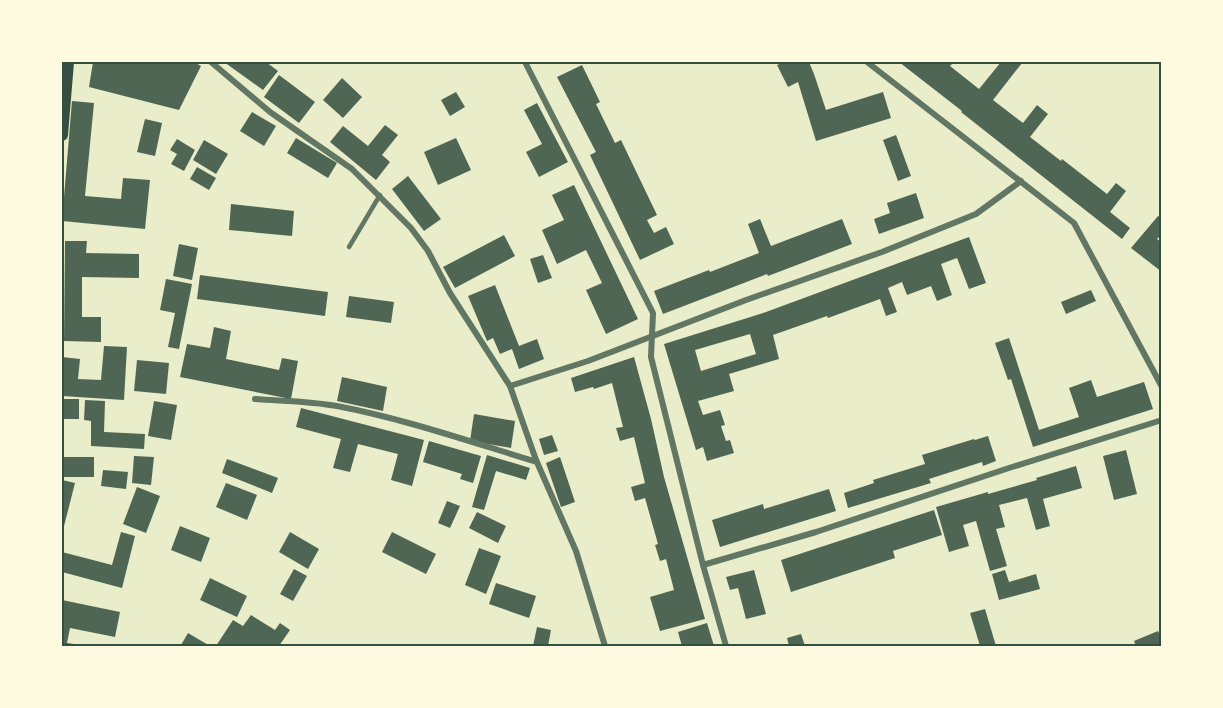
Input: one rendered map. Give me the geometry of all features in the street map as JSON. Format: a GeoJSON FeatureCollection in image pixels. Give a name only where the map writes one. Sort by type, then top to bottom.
{"type":"FeatureCollection","features":[{"type":"Feature","properties":{"kind":"main road"},"geometry":{"type":"LineString","coordinates":[[62,135],[68,62]]}},
{"type":"Feature","properties":{"kind":"street"},"geometry":{"type":"LineString","coordinates":[[211,62],[270,112],[352,169],[411,228],[428,251],[450,293],[510,386],[537,462],[576,552],[605,646]]}},
{"type":"Feature","properties":{"kind":"street"},"geometry":{"type":"LineString","coordinates":[[525,62],[653,313],[651,357],[703,565],[726,646]]}},
{"type":"Feature","properties":{"kind":"street"},"geometry":{"type":"LineString","coordinates":[[867,62],[1074,223],[1161,387]]}},
{"type":"Feature","properties":{"kind":"street"},"geometry":{"type":"LineString","coordinates":[[510,386],[588,361],[746,300],[882,252],[976,214],[1021,182]]}},
{"type":"Feature","properties":{"kind":"street"},"geometry":{"type":"LineString","coordinates":[[255,399],[336,406],[411,424],[537,462]]}},
{"type":"Feature","properties":{"kind":"street"},"geometry":{"type":"LineString","coordinates":[[703,565],[816,532],[1161,420]]}},
{"type":"Feature","properties":{"kind":"lane"},"geometry":{"type":"LineString","coordinates":[[349,247],[380,195]]}},
{"type":"Feature","properties":{"kind":"building"},"geometry":{"type":"Polygon","coordinates":[[[93,62],[194,62],[201,66],[179,110],[89,87],[93,62]]]}},
{"type":"Feature","properties":{"kind":"building"},"geometry":{"type":"Polygon","coordinates":[[[224,62],[266,62],[278,71],[263,90],[224,62]]]}},
{"type":"Feature","properties":{"kind":"building"},"geometry":{"type":"Polygon","coordinates":[[[784,62],[809,62],[826,110],[883,92],[891,118],[816,141],[798,82],[788,87],[777,65],[784,62]]]}},
{"type":"Feature","properties":{"kind":"building"},"geometry":{"type":"Polygon","coordinates":[[[899,62],[954,62],[950,66],[979,89],[1001,62],[1022,63],[993,100],[1023,123],[1037,105],[1048,114],[1030,137],[1107,194],[1116,183],[1126,191],[1110,212],[1130,228],[1122,239],[962,111],[899,62]]]}},
{"type":"Feature","properties":{"kind":"building"},"geometry":{"type":"Polygon","coordinates":[[[582,65],[600,102],[596,104],[615,143],[621,140],[657,215],[647,220],[654,233],[666,227],[674,244],[640,260],[590,155],[596,152],[557,77],[582,65]]]}},
{"type":"Feature","properties":{"kind":"building"},"geometry":{"type":"Polygon","coordinates":[[[279,75],[315,102],[299,123],[264,97],[279,75]]]}},
{"type":"Feature","properties":{"kind":"building"},"geometry":{"type":"Polygon","coordinates":[[[342,78],[362,97],[343,118],[323,100],[342,78]]]}},
{"type":"Feature","properties":{"kind":"building"},"geometry":{"type":"Polygon","coordinates":[[[456,92],[465,107],[450,116],[441,100],[456,92]]]}},
{"type":"Feature","properties":{"kind":"building"},"geometry":{"type":"Polygon","coordinates":[[[72,101],[94,103],[85,196],[121,199],[123,178],[150,180],[145,229],[62,221],[72,101]]]}},
{"type":"Feature","properties":{"kind":"building"},"geometry":{"type":"Polygon","coordinates":[[[537,103],[568,162],[539,177],[526,152],[542,144],[524,110],[537,103]]]}},
{"type":"Feature","properties":{"kind":"building"},"geometry":{"type":"Polygon","coordinates":[[[252,112],[276,126],[264,146],[240,131],[252,112]]]}},
{"type":"Feature","properties":{"kind":"building"},"geometry":{"type":"Polygon","coordinates":[[[145,119],[162,123],[155,156],[137,152],[145,119]]]}},
{"type":"Feature","properties":{"kind":"building"},"geometry":{"type":"Polygon","coordinates":[[[385,125],[398,135],[382,155],[390,162],[376,180],[330,142],[343,126],[368,146],[385,125]]]}},
{"type":"Feature","properties":{"kind":"building"},"geometry":{"type":"Polygon","coordinates":[[[896,135],[911,176],[898,181],[883,140],[896,135]]]}},
{"type":"Feature","properties":{"kind":"building"},"geometry":{"type":"Polygon","coordinates":[[[296,138],[337,163],[328,178],[287,153],[296,138]]]}},
{"type":"Feature","properties":{"kind":"building"},"geometry":{"type":"Polygon","coordinates":[[[456,138],[471,170],[438,185],[424,152],[456,138]]]}},
{"type":"Feature","properties":{"kind":"building"},"geometry":{"type":"Polygon","coordinates":[[[177,139],[195,150],[184,171],[171,164],[177,154],[170,150],[177,139]]]}},
{"type":"Feature","properties":{"kind":"building"},"geometry":{"type":"Polygon","coordinates":[[[204,140],[228,154],[216,174],[193,160],[204,140]]]}},
{"type":"Feature","properties":{"kind":"building"},"geometry":{"type":"Polygon","coordinates":[[[197,167],[216,178],[209,190],[190,179],[197,167]]]}},
{"type":"Feature","properties":{"kind":"building"},"geometry":{"type":"Polygon","coordinates":[[[408,176],[441,219],[424,231],[392,189],[408,176]]]}},
{"type":"Feature","properties":{"kind":"building"},"geometry":{"type":"Polygon","coordinates":[[[574,185],[638,319],[606,334],[586,290],[602,283],[586,250],[557,264],[542,230],[564,220],[552,195],[574,185]]]}},
{"type":"Feature","properties":{"kind":"building"},"geometry":{"type":"Polygon","coordinates":[[[916,193],[924,218],[879,234],[874,219],[890,213],[887,203],[916,193]]]}},
{"type":"Feature","properties":{"kind":"building"},"geometry":{"type":"Polygon","coordinates":[[[231,204],[294,211],[292,236],[229,230],[231,204]]]}},
{"type":"Feature","properties":{"kind":"building"},"geometry":{"type":"Polygon","coordinates":[[[1158,216],[1162,219],[1162,234],[1157,239],[1162,243],[1162,272],[1131,248],[1158,216]]]}},
{"type":"Feature","properties":{"kind":"building"},"geometry":{"type":"Polygon","coordinates":[[[760,219],[771,246],[842,219],[852,244],[663,314],[654,291],[759,253],[748,224],[760,219]]]}},
{"type":"Feature","properties":{"kind":"building"},"geometry":{"type":"Polygon","coordinates":[[[504,235],[515,256],[455,288],[443,267],[504,235]]]}},
{"type":"Feature","properties":{"kind":"building"},"geometry":{"type":"Polygon","coordinates":[[[969,237],[986,283],[969,289],[957,258],[941,264],[952,295],[937,301],[931,286],[907,295],[902,282],[888,288],[897,312],[886,316],[880,299],[773,335],[779,359],[729,374],[734,391],[698,401],[703,415],[720,410],[725,425],[721,426],[726,441],[730,440],[734,453],[707,461],[703,447],[696,450],[664,344],[766,312],[969,237]],[[750,334],[695,350],[701,371],[756,354],[750,334]]]}},
{"type":"Feature","properties":{"kind":"building"},"geometry":{"type":"Polygon","coordinates":[[[65,241],[87,241],[86,253],[139,254],[139,278],[82,277],[82,317],[101,317],[101,342],[64,341],[65,241]]]}},
{"type":"Feature","properties":{"kind":"building"},"geometry":{"type":"Polygon","coordinates":[[[179,244],[198,248],[192,280],[173,276],[179,244]]]}},
{"type":"Feature","properties":{"kind":"building"},"geometry":{"type":"Polygon","coordinates":[[[543,255],[552,278],[538,283],[530,259],[543,255]]]}},
{"type":"Feature","properties":{"kind":"building"},"geometry":{"type":"Polygon","coordinates":[[[200,275],[328,292],[325,316],[197,299],[200,275]]]}},
{"type":"Feature","properties":{"kind":"building"},"geometry":{"type":"Polygon","coordinates":[[[166,279],[192,284],[179,349],[168,347],[175,313],[160,310],[166,279]]]}},
{"type":"Feature","properties":{"kind":"building"},"geometry":{"type":"Polygon","coordinates":[[[495,285],[519,346],[537,339],[544,359],[519,369],[512,349],[500,354],[493,338],[487,341],[468,296],[495,285]]]}},
{"type":"Feature","properties":{"kind":"building"},"geometry":{"type":"Polygon","coordinates":[[[1091,290],[1096,301],[1066,314],[1061,302],[1091,290]]]}},
{"type":"Feature","properties":{"kind":"building"},"geometry":{"type":"Polygon","coordinates":[[[349,296],[394,302],[391,323],[346,317],[349,296]]]}},
{"type":"Feature","properties":{"kind":"building"},"geometry":{"type":"Polygon","coordinates":[[[214,327],[231,331],[226,359],[279,370],[282,358],[298,361],[291,399],[180,377],[187,344],[210,348],[214,327]]]}},
{"type":"Feature","properties":{"kind":"building"},"geometry":{"type":"Polygon","coordinates":[[[1009,338],[1039,430],[1079,417],[1069,388],[1091,380],[1097,397],[1144,382],[1153,409],[1033,447],[1011,379],[1008,380],[995,343],[1009,338]]]}},
{"type":"Feature","properties":{"kind":"building"},"geometry":{"type":"Polygon","coordinates":[[[104,346],[127,347],[124,400],[62,396],[62,357],[80,359],[78,379],[101,380],[104,346]]]}},
{"type":"Feature","properties":{"kind":"building"},"geometry":{"type":"Polygon","coordinates":[[[634,357],[664,477],[705,619],[660,631],[650,597],[674,590],[666,559],[660,561],[655,545],[658,544],[645,498],[635,501],[631,487],[645,483],[634,437],[620,441],[616,428],[623,427],[612,383],[575,392],[571,378],[634,357]]]}},
{"type":"Feature","properties":{"kind":"building"},"geometry":{"type":"Polygon","coordinates":[[[137,360],[169,363],[166,394],[134,391],[137,360]]]}},
{"type":"Feature","properties":{"kind":"building"},"geometry":{"type":"Polygon","coordinates":[[[342,377],[387,387],[383,411],[337,401],[342,377]]]}},
{"type":"Feature","properties":{"kind":"building"},"geometry":{"type":"Polygon","coordinates":[[[62,399],[79,399],[79,419],[62,419],[62,399]]]}},
{"type":"Feature","properties":{"kind":"building"},"geometry":{"type":"Polygon","coordinates":[[[85,400],[105,401],[104,432],[145,434],[144,449],[91,446],[91,421],[84,420],[85,400]]]}},
{"type":"Feature","properties":{"kind":"building"},"geometry":{"type":"Polygon","coordinates":[[[154,401],[177,405],[171,440],[148,436],[154,401]]]}},
{"type":"Feature","properties":{"kind":"building"},"geometry":{"type":"Polygon","coordinates":[[[301,408],[424,440],[412,486],[391,480],[398,454],[358,444],[350,472],[333,468],[341,439],[296,427],[301,408]]]}},
{"type":"Feature","properties":{"kind":"building"},"geometry":{"type":"Polygon","coordinates":[[[474,414],[515,421],[511,448],[470,441],[474,414]]]}},
{"type":"Feature","properties":{"kind":"building"},"geometry":{"type":"Polygon","coordinates":[[[552,435],[558,451],[544,455],[539,439],[552,435]]]}},
{"type":"Feature","properties":{"kind":"building"},"geometry":{"type":"Polygon","coordinates":[[[988,436],[996,461],[983,466],[982,462],[929,479],[931,483],[848,508],[844,493],[874,483],[873,480],[925,464],[922,455],[988,436]]]}},
{"type":"Feature","properties":{"kind":"building"},"geometry":{"type":"Polygon","coordinates":[[[429,441],[481,456],[473,483],[460,479],[462,474],[423,462],[429,441]]]}},
{"type":"Feature","properties":{"kind":"building"},"geometry":{"type":"Polygon","coordinates":[[[1126,450],[1137,494],[1114,500],[1103,456],[1126,450]]]}},
{"type":"Feature","properties":{"kind":"building"},"geometry":{"type":"Polygon","coordinates":[[[487,455],[530,468],[526,480],[496,471],[484,510],[472,507],[487,455]]]}},
{"type":"Feature","properties":{"kind":"building"},"geometry":{"type":"Polygon","coordinates":[[[134,456],[154,457],[151,485],[132,483],[134,456]]]}},
{"type":"Feature","properties":{"kind":"building"},"geometry":{"type":"Polygon","coordinates":[[[63,457],[94,457],[94,477],[63,477],[63,457]]]}},
{"type":"Feature","properties":{"kind":"building"},"geometry":{"type":"Polygon","coordinates":[[[560,457],[575,502],[561,507],[546,463],[560,457]]]}},
{"type":"Feature","properties":{"kind":"building"},"geometry":{"type":"Polygon","coordinates":[[[227,459],[278,478],[272,493],[222,473],[227,459]]]}},
{"type":"Feature","properties":{"kind":"building"},"geometry":{"type":"Polygon","coordinates":[[[1076,466],[1082,488],[1043,499],[1050,526],[1036,530],[1027,498],[999,505],[1005,527],[996,529],[1007,566],[990,571],[976,521],[963,525],[969,546],[949,552],[936,507],[1037,480],[1036,478],[1076,466]]]}},
{"type":"Feature","properties":{"kind":"building"},"geometry":{"type":"Polygon","coordinates":[[[103,470],[128,472],[126,489],[101,486],[103,470]]]}},
{"type":"Feature","properties":{"kind":"building"},"geometry":{"type":"Polygon","coordinates":[[[62,480],[75,483],[62,534],[62,480]]]}},
{"type":"Feature","properties":{"kind":"building"},"geometry":{"type":"Polygon","coordinates":[[[226,483],[257,495],[247,520],[216,507],[226,483]]]}},
{"type":"Feature","properties":{"kind":"building"},"geometry":{"type":"Polygon","coordinates":[[[137,487],[160,496],[146,533],[123,524],[137,487]]]}},
{"type":"Feature","properties":{"kind":"building"},"geometry":{"type":"Polygon","coordinates":[[[829,489],[836,511],[720,547],[712,520],[763,504],[764,509],[829,489]]]}},
{"type":"Feature","properties":{"kind":"building"},"geometry":{"type":"Polygon","coordinates":[[[447,501],[460,506],[450,528],[438,523],[447,501]]]}},
{"type":"Feature","properties":{"kind":"building"},"geometry":{"type":"Polygon","coordinates":[[[934,510],[942,535],[893,551],[895,558],[791,592],[781,560],[934,510]]]}},
{"type":"Feature","properties":{"kind":"building"},"geometry":{"type":"Polygon","coordinates":[[[477,512],[506,526],[498,543],[469,528],[477,512]]]}},
{"type":"Feature","properties":{"kind":"building"},"geometry":{"type":"Polygon","coordinates":[[[180,526],[210,538],[201,562],[171,550],[180,526]]]}},
{"type":"Feature","properties":{"kind":"building"},"geometry":{"type":"Polygon","coordinates":[[[121,532],[135,536],[122,588],[62,572],[62,552],[112,565],[121,532]]]}},
{"type":"Feature","properties":{"kind":"building"},"geometry":{"type":"Polygon","coordinates":[[[290,532],[319,549],[308,569],[279,552],[290,532]]]}},
{"type":"Feature","properties":{"kind":"building"},"geometry":{"type":"Polygon","coordinates":[[[392,532],[436,554],[426,574],[382,552],[392,532]]]}},
{"type":"Feature","properties":{"kind":"building"},"geometry":{"type":"Polygon","coordinates":[[[479,548],[501,556],[486,594],[465,585],[479,548]]]}},
{"type":"Feature","properties":{"kind":"building"},"geometry":{"type":"Polygon","coordinates":[[[294,569],[307,576],[293,601],[280,594],[294,569]]]}},
{"type":"Feature","properties":{"kind":"building"},"geometry":{"type":"Polygon","coordinates":[[[754,570],[766,614],[746,619],[738,588],[730,590],[726,577],[754,570]]]}},
{"type":"Feature","properties":{"kind":"building"},"geometry":{"type":"Polygon","coordinates":[[[1005,570],[1009,582],[1036,574],[1040,589],[999,600],[992,574],[1005,570]]]}},
{"type":"Feature","properties":{"kind":"building"},"geometry":{"type":"Polygon","coordinates":[[[210,578],[247,596],[237,617],[200,600],[210,578]]]}},
{"type":"Feature","properties":{"kind":"building"},"geometry":{"type":"Polygon","coordinates":[[[496,583],[536,596],[529,618],[489,604],[496,583]]]}},
{"type":"Feature","properties":{"kind":"building"},"geometry":{"type":"Polygon","coordinates":[[[62,600],[120,612],[115,637],[70,628],[67,643],[81,646],[62,646],[62,600]]]}},
{"type":"Feature","properties":{"kind":"building"},"geometry":{"type":"Polygon","coordinates":[[[985,609],[996,646],[980,646],[970,613],[985,609]]]}},
{"type":"Feature","properties":{"kind":"building"},"geometry":{"type":"Polygon","coordinates":[[[251,615],[275,630],[280,623],[290,630],[279,646],[216,646],[233,620],[243,626],[251,615]]]}},
{"type":"Feature","properties":{"kind":"building"},"geometry":{"type":"Polygon","coordinates":[[[707,623],[714,646],[682,646],[678,632],[707,623]]]}},
{"type":"Feature","properties":{"kind":"building"},"geometry":{"type":"Polygon","coordinates":[[[537,627],[551,630],[548,646],[533,646],[537,627]]]}},
{"type":"Feature","properties":{"kind":"building"},"geometry":{"type":"Polygon","coordinates":[[[1158,631],[1162,646],[1136,646],[1134,641],[1158,631]]]}},
{"type":"Feature","properties":{"kind":"building"},"geometry":{"type":"Polygon","coordinates":[[[188,633],[210,646],[181,645],[188,633]]]}},
{"type":"Feature","properties":{"kind":"building"},"geometry":{"type":"Polygon","coordinates":[[[801,634],[805,646],[789,646],[787,638],[801,634]]]}}]}
